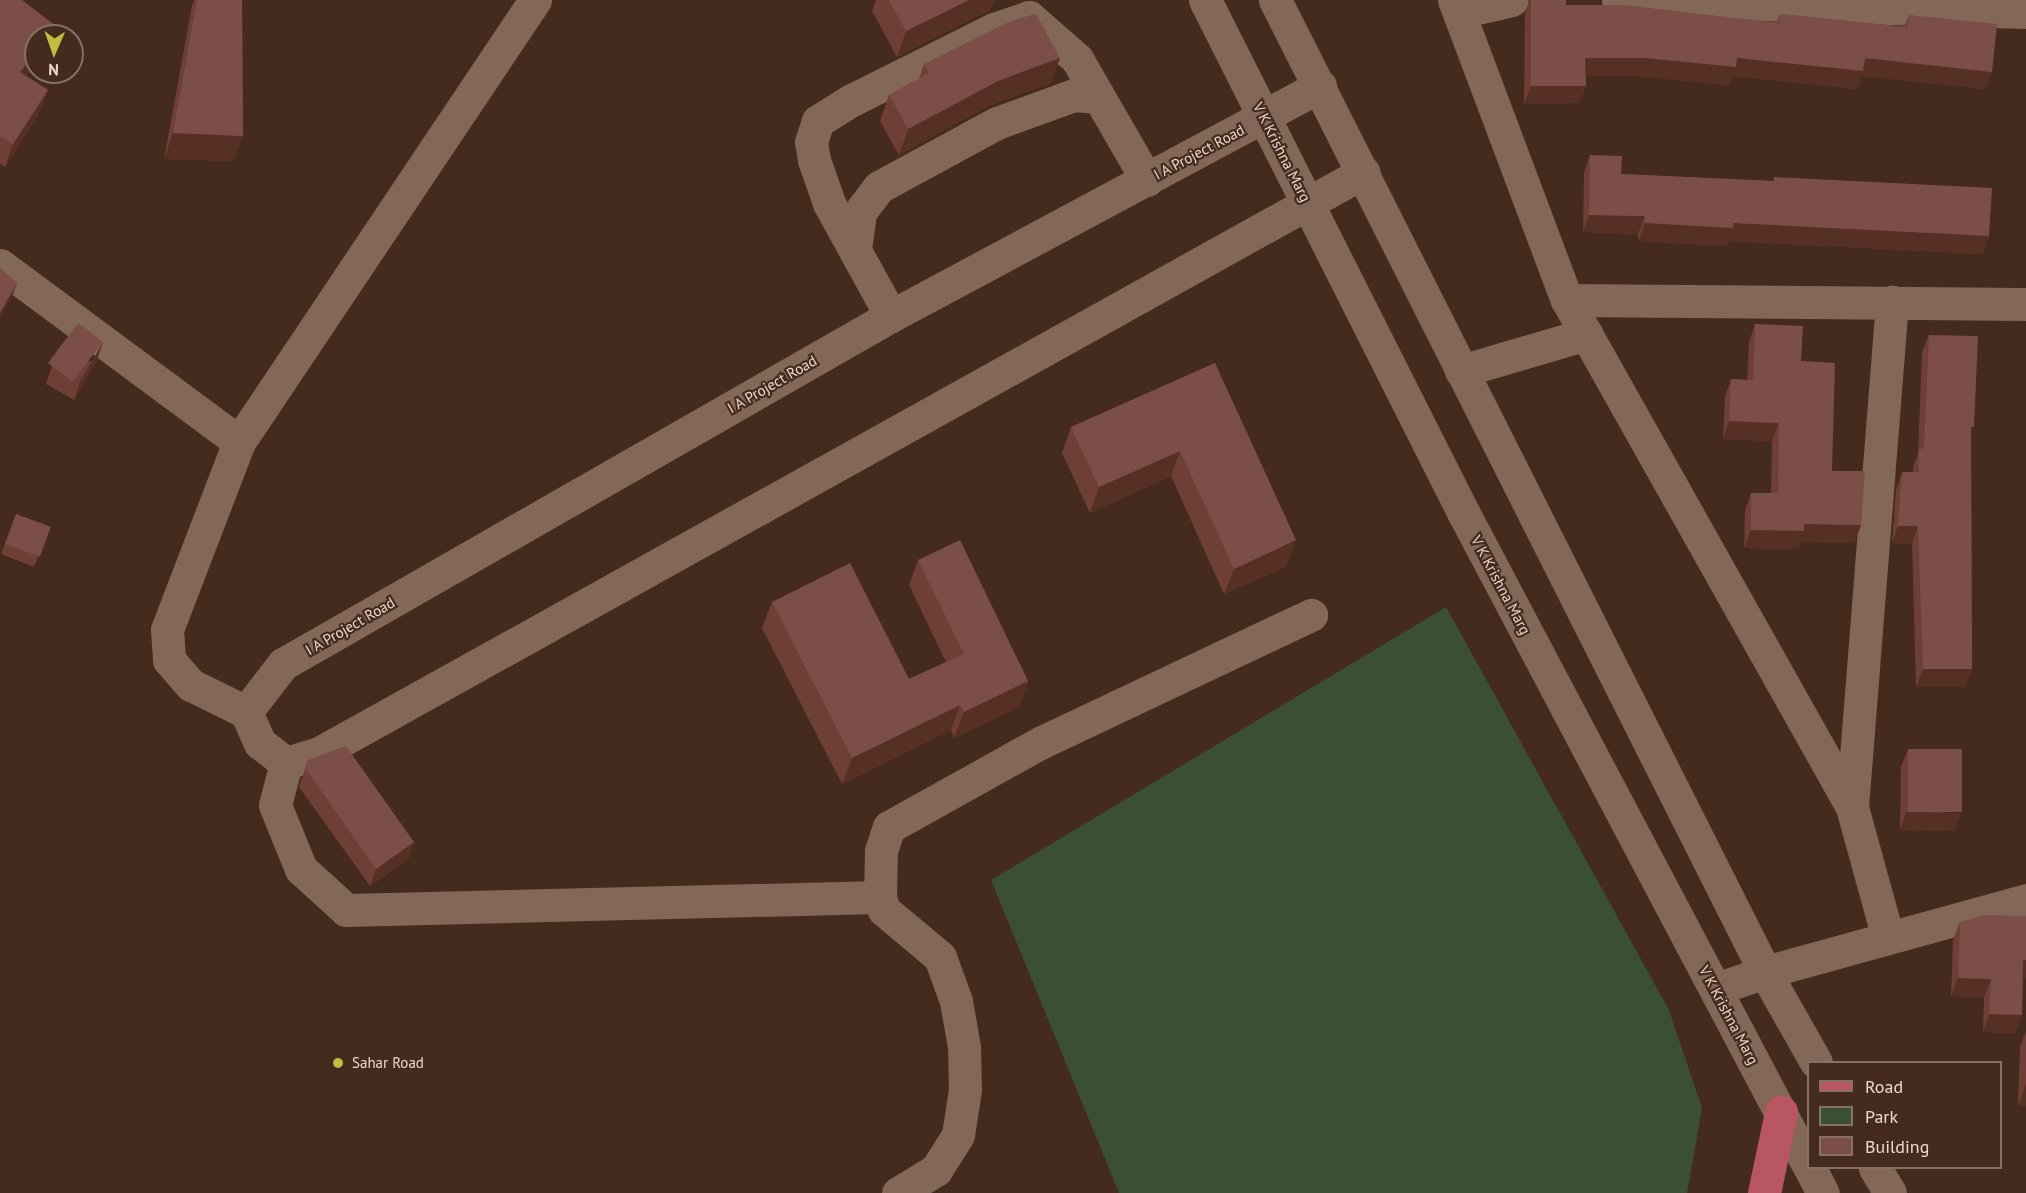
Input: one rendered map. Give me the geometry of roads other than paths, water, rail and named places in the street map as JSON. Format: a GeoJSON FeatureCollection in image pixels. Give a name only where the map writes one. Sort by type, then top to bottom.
{"type":"FeatureCollection","features":[{"type":"Feature","properties":{"kind":"main road"},"geometry":{"type":"LineString","coordinates":[[1764,1193],[1781,1112]]}},
{"type":"Feature","properties":{"kind":"street"},"geometry":{"type":"LineString","coordinates":[[286,763],[260,742],[246,712],[190,685],[169,660],[167,630],[239,442],[535,0]]}},
{"type":"Feature","properties":{"kind":"street","name":"V K Krishna Marg"},"geometry":{"type":"LineString","coordinates":[[1204,0],[1463,512],[1807,1162]]}},
{"type":"Feature","properties":{"kind":"street"},"geometry":{"type":"LineString","coordinates":[[1275,0],[1364,172],[1461,371],[1765,972],[1815,1061]]}},
{"type":"Feature","properties":{"kind":"street"},"geometry":{"type":"LineString","coordinates":[[1512,0],[1457,6],[1567,300],[1852,807],[1888,938]]}},
{"type":"Feature","properties":{"kind":"street"},"geometry":{"type":"LineString","coordinates":[[1618,0],[2026,12]]}},
{"type":"Feature","properties":{"kind":"street"},"geometry":{"type":"LineString","coordinates":[[891,316],[829,203],[811,142],[818,121],[852,100],[994,29],[1029,16],[1077,59],[1147,180]]}},
{"type":"Feature","properties":{"kind":"street","name":"I A Project Road"},"geometry":{"type":"LineString","coordinates":[[246,712],[283,664],[891,316],[1320,86]]}},
{"type":"Feature","properties":{"kind":"street"},"geometry":{"type":"LineString","coordinates":[[858,254],[860,212],[879,187],[997,123],[1074,95],[1098,97]]}},
{"type":"Feature","properties":{"kind":"street"},"geometry":{"type":"LineString","coordinates":[[286,763],[332,746],[1364,172]]}},
{"type":"Feature","properties":{"kind":"street"},"geometry":{"type":"LineString","coordinates":[[0,265],[239,442]]}},
{"type":"Feature","properties":{"kind":"street"},"geometry":{"type":"LineString","coordinates":[[1567,300],[2026,304]]}},
{"type":"Feature","properties":{"kind":"street"},"geometry":{"type":"LineString","coordinates":[[1852,807],[1892,302]]}},
{"type":"Feature","properties":{"kind":"street"},"geometry":{"type":"LineString","coordinates":[[1461,371],[1587,334]]}},
{"type":"Feature","properties":{"kind":"street"},"geometry":{"type":"LineString","coordinates":[[898,1193],[936,1170],[958,1135],[965,1090],[964,1047],[956,1000],[940,957],[885,910],[880,897],[881,851],[889,827],[1040,742],[1311,615]]}},
{"type":"Feature","properties":{"kind":"street"},"geometry":{"type":"LineString","coordinates":[[286,763],[275,805],[301,869],[346,910],[880,897]]}},
{"type":"Feature","properties":{"kind":"street"},"geometry":{"type":"LineString","coordinates":[[1716,989],[1765,972],[2026,900]]}},
{"type":"Feature","properties":{"kind":"street","name":"V K Krishna Marg"},"geometry":{"type":"LineString","coordinates":[[1811,1169],[1823,1193]]}},
{"type":"Feature","properties":{"kind":"street"},"geometry":{"type":"LineString","coordinates":[[1876,1169],[1890,1193]]}},
{"type":"Feature","properties":{"kind":"place","name":"Sahar Road"},"geometry":{"type":"Point","coordinates":[338,1063]}}]}
